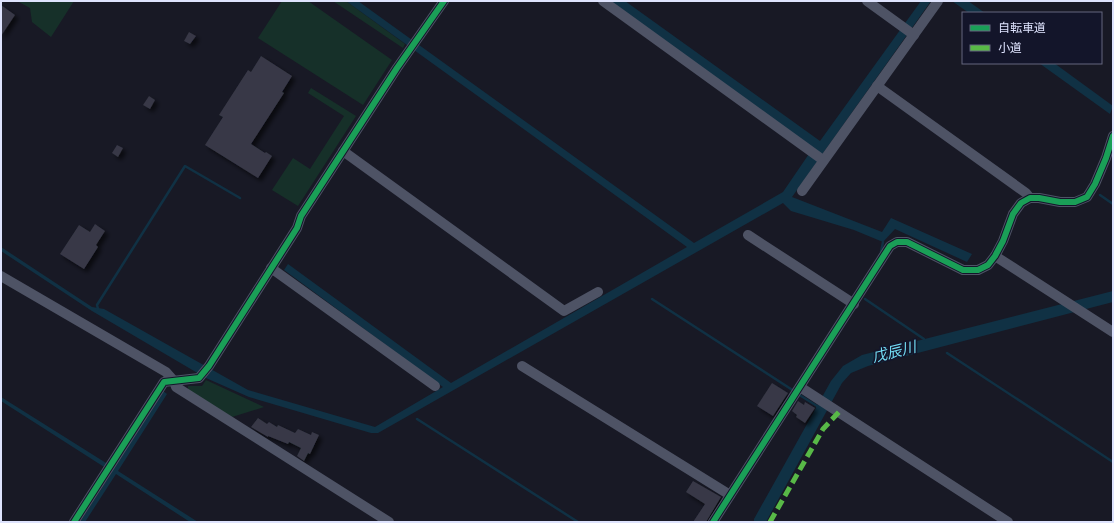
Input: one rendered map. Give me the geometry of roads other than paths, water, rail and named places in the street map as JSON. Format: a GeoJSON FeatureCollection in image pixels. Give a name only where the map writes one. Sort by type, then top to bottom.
{"type":"FeatureCollection","features":[{"type":"Feature","properties":{"kind":"street"},"geometry":{"type":"LineString","coordinates":[[74,522],[164,382],[199,378],[209,366],[297,228],[301,216],[409,49],[444,1]]}},
{"type":"Feature","properties":{"kind":"street"},"geometry":{"type":"LineString","coordinates":[[603,1],[823,160]]}},
{"type":"Feature","properties":{"kind":"street"},"geometry":{"type":"LineString","coordinates":[[867,1],[914,35]]}},
{"type":"Feature","properties":{"kind":"street"},"geometry":{"type":"LineString","coordinates":[[802,191],[938,1]]}},
{"type":"Feature","properties":{"kind":"street"},"geometry":{"type":"LineString","coordinates":[[877,86],[1026,193],[1030,198]]}},
{"type":"Feature","properties":{"kind":"street"},"geometry":{"type":"LineString","coordinates":[[713,522],[890,246],[897,242],[907,242],[963,270],[978,270],[988,265],[996,256],[1013,214],[1021,203],[1030,198],[1060,202],[1075,202],[1087,197],[1095,184],[1113,136]]}},
{"type":"Feature","properties":{"kind":"street"},"geometry":{"type":"LineString","coordinates":[[343,151],[564,311],[598,292]]}},
{"type":"Feature","properties":{"kind":"street"},"geometry":{"type":"LineString","coordinates":[[748,235],[854,304]]}},
{"type":"Feature","properties":{"kind":"street"},"geometry":{"type":"LineString","coordinates":[[996,256],[1113,332]]}},
{"type":"Feature","properties":{"kind":"street"},"geometry":{"type":"LineString","coordinates":[[271,268],[435,386]]}},
{"type":"Feature","properties":{"kind":"street"},"geometry":{"type":"LineString","coordinates":[[1,276],[166,372],[174,381],[176,387],[389,522]]}},
{"type":"Feature","properties":{"kind":"street"},"geometry":{"type":"LineString","coordinates":[[522,366],[730,495]]}},
{"type":"Feature","properties":{"kind":"street"},"geometry":{"type":"LineString","coordinates":[[798,391],[817,398],[1008,522]]}},
{"type":"Feature","properties":{"kind":"water"},"geometry":{"type":"Polygon","coordinates":[[[346,1],[358,1],[694,243],[783,192],[813,148],[609,1],[625,1],[820,141],[921,1],[931,1],[792,197],[882,232],[891,218],[972,254],[967,262],[895,229],[883,242],[854,230],[791,211],[783,203],[378,433],[371,433],[249,397],[206,378],[92,311],[1,251],[1,247],[92,307],[104,309],[248,390],[375,427],[443,387],[284,270],[288,264],[451,383],[687,247],[346,1]]]}},
{"type":"Feature","properties":{"kind":"water"},"geometry":{"type":"Polygon","coordinates":[[[952,1],[968,1],[984,12],[968,12],[952,1]]]}},
{"type":"Feature","properties":{"kind":"water"},"geometry":{"type":"Polygon","coordinates":[[[1040,64],[1055,64],[1113,106],[1110,114],[1040,64]]]}},
{"type":"Feature","properties":{"kind":"water","name":"戊辰川"},"geometry":{"type":"Polygon","coordinates":[[[1113,291],[1113,302],[868,366],[851,373],[842,383],[766,522],[754,522],[754,519],[831,381],[843,366],[862,355],[1113,291]]]}},
{"type":"Feature","properties":{"kind":"water"},"geometry":{"type":"Polygon","coordinates":[[[163,391],[167,394],[118,471],[198,522],[190,522],[116,474],[85,522],[80,522],[112,472],[1,401],[1,397],[114,468],[163,391]]]}},
{"type":"Feature","properties":{"kind":"waterway"},"geometry":{"type":"LineString","coordinates":[[98,309],[97,305],[185,166],[240,198]]}},
{"type":"Feature","properties":{"kind":"waterway"},"geometry":{"type":"LineString","coordinates":[[1100,195],[1113,204]]}},
{"type":"Feature","properties":{"kind":"waterway"},"geometry":{"type":"LineString","coordinates":[[881,252],[883,242]]}},
{"type":"Feature","properties":{"kind":"waterway"},"geometry":{"type":"LineString","coordinates":[[652,299],[794,391]]}},
{"type":"Feature","properties":{"kind":"waterway","name":"戊辰川"},"geometry":{"type":"LineString","coordinates":[[865,299],[924,339]]}},
{"type":"Feature","properties":{"kind":"waterway"},"geometry":{"type":"LineString","coordinates":[[947,353],[1113,462]]}},
{"type":"Feature","properties":{"kind":"waterway"},"geometry":{"type":"LineString","coordinates":[[798,394],[817,406],[818,409]]}},
{"type":"Feature","properties":{"kind":"waterway"},"geometry":{"type":"LineString","coordinates":[[417,419],[578,522]]}}]}
